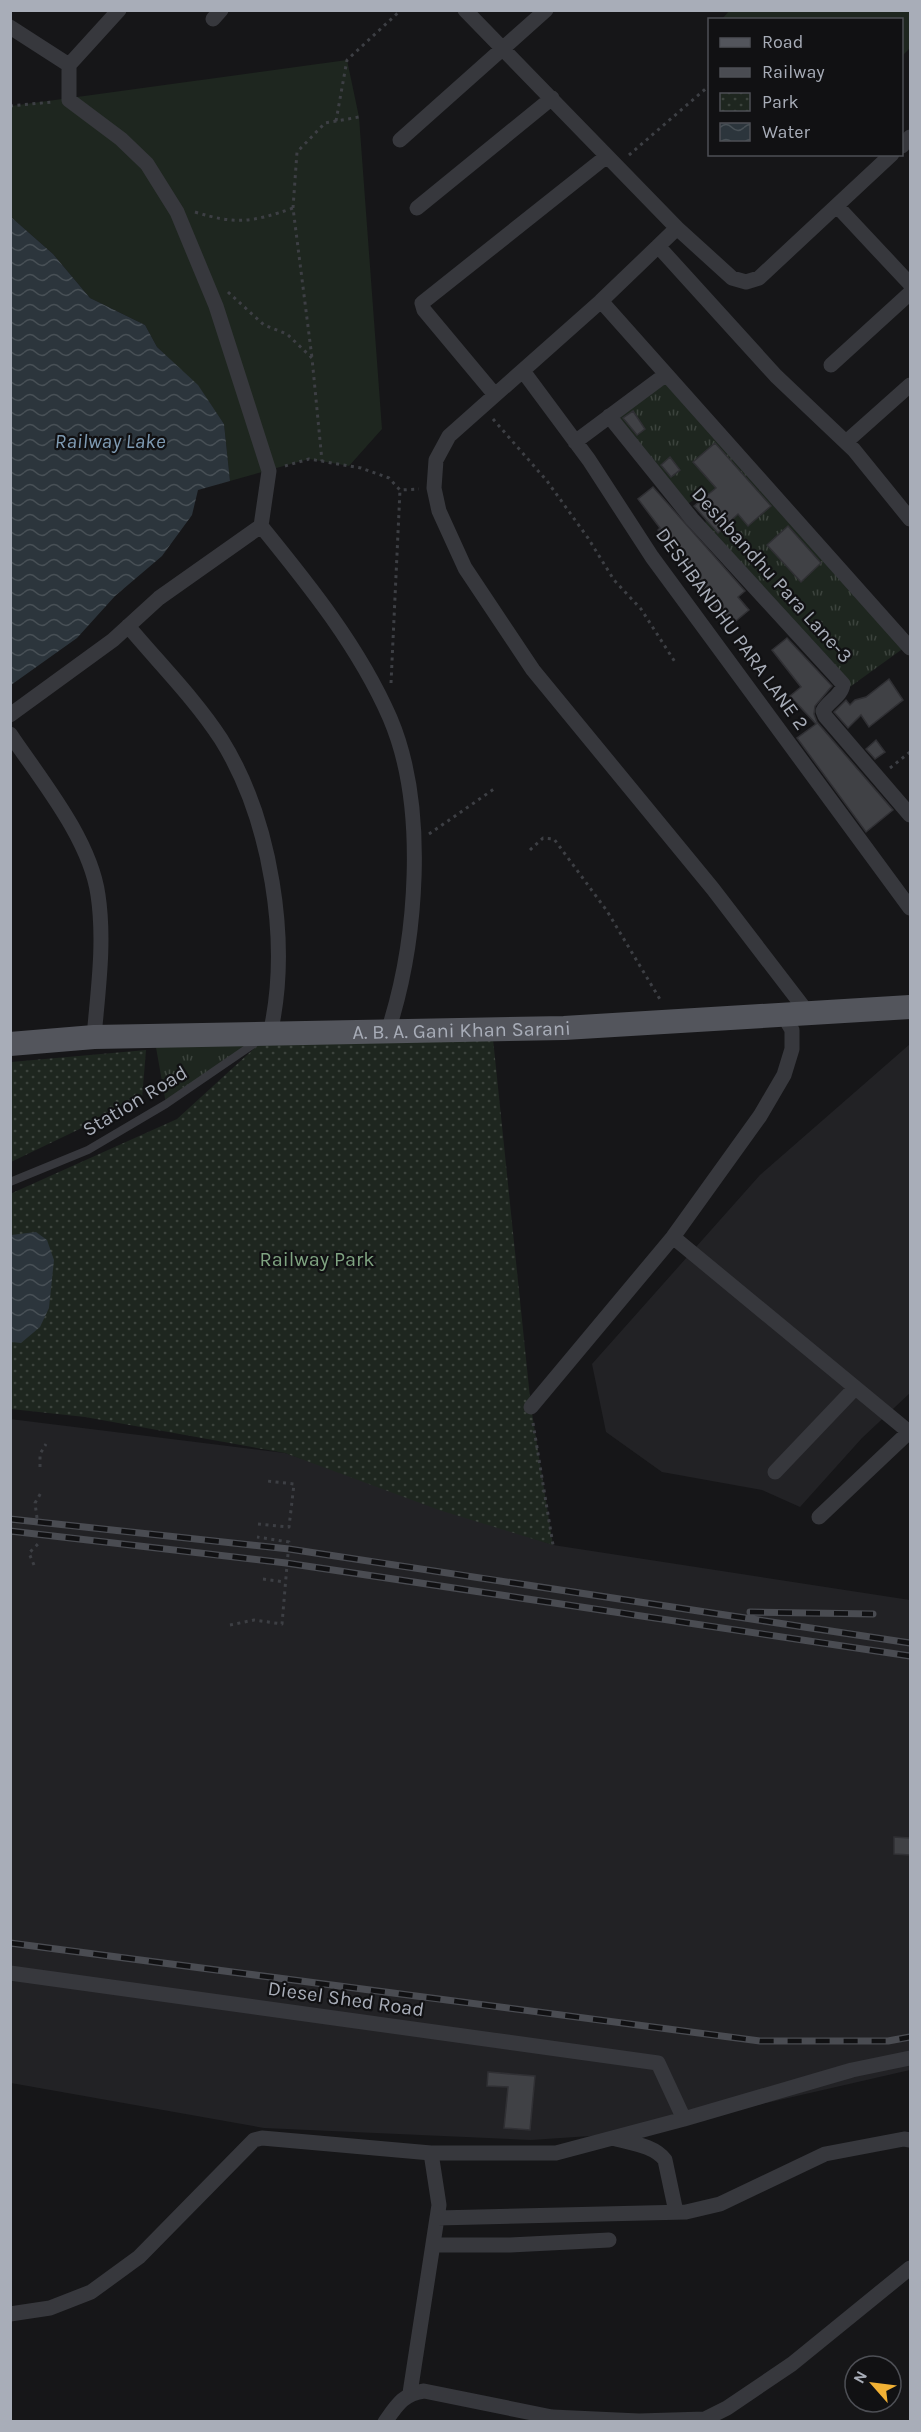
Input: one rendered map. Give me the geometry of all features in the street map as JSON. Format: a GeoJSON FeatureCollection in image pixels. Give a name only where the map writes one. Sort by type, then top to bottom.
{"type":"FeatureCollection","features":[{"type":"Feature","properties":{"kind":"main road","name":"A. B. A. Gani Khan Sarani"},"geometry":{"type":"LineString","coordinates":[[10,1044],[94,1037],[564,1028],[910,1007]]}},
{"type":"Feature","properties":{"kind":"street"},"geometry":{"type":"LineString","coordinates":[[10,715],[128,626],[159,598],[261,526],[269,471],[216,306],[201,275],[177,212],[147,164],[121,139],[69,100],[69,65],[119,10]]}},
{"type":"Feature","properties":{"kind":"street"},"geometry":{"type":"LineString","coordinates":[[465,10],[678,228],[732,278],[746,282],[759,278],[890,156]]}},
{"type":"Feature","properties":{"kind":"street"},"geometry":{"type":"LineString","coordinates":[[400,140],[505,50],[546,10]]}},
{"type":"Feature","properties":{"kind":"street"},"geometry":{"type":"LineString","coordinates":[[10,27],[69,65]]}},
{"type":"Feature","properties":{"kind":"street"},"geometry":{"type":"LineString","coordinates":[[417,208],[552,98]]}},
{"type":"Feature","properties":{"kind":"street"},"geometry":{"type":"LineString","coordinates":[[495,395],[424,310],[422,303],[612,161]]}},
{"type":"Feature","properties":{"kind":"street"},"geometry":{"type":"LineString","coordinates":[[837,206],[910,284]]}},
{"type":"Feature","properties":{"kind":"street"},"geometry":{"type":"LineString","coordinates":[[678,228],[601,301],[448,436],[436,460],[434,489],[438,511],[465,568],[533,670],[713,889],[808,1013]]}},
{"type":"Feature","properties":{"kind":"street"},"geometry":{"type":"LineString","coordinates":[[658,246],[776,376],[846,442],[910,519]]}},
{"type":"Feature","properties":{"kind":"street"},"geometry":{"type":"LineString","coordinates":[[831,365],[910,293]]}},
{"type":"Feature","properties":{"kind":"street"},"geometry":{"type":"LineString","coordinates":[[601,301],[910,648]]}},
{"type":"Feature","properties":{"kind":"street","name":"DESHBANDHU PARA LANE 2"},"geometry":{"type":"LineString","coordinates":[[523,371],[575,442],[652,556],[910,908]]}},
{"type":"Feature","properties":{"kind":"street"},"geometry":{"type":"LineString","coordinates":[[575,442],[665,375]]}},
{"type":"Feature","properties":{"kind":"street"},"geometry":{"type":"LineString","coordinates":[[846,442],[910,385]]}},
{"type":"Feature","properties":{"kind":"street","name":"Deshbandhu Para Lane-3"},"geometry":{"type":"LineString","coordinates":[[609,417],[692,519],[843,684],[841,692],[826,704],[823,711],[825,716],[879,776],[910,815]]}},
{"type":"Feature","properties":{"kind":"street"},"geometry":{"type":"LineString","coordinates":[[261,526],[312,588],[344,637],[390,719],[409,789],[415,843],[409,944],[398,1001],[388,1031]]}},
{"type":"Feature","properties":{"kind":"street"},"geometry":{"type":"LineString","coordinates":[[128,626],[220,739],[240,777],[255,816],[269,862],[278,940],[275,1011],[270,1034]]}},
{"type":"Feature","properties":{"kind":"street"},"geometry":{"type":"LineString","coordinates":[[10,734],[70,824],[87,858],[98,892],[102,936],[94,1037]]}},
{"type":"Feature","properties":{"kind":"street"},"geometry":{"type":"LineString","coordinates":[[531,1407],[673,1237],[760,1116],[784,1075],[792,1049],[792,1030],[783,1015]]}},
{"type":"Feature","properties":{"kind":"street"},"geometry":{"type":"LineString","coordinates":[[673,1237],[910,1432],[819,1517]]}},
{"type":"Feature","properties":{"kind":"street"},"geometry":{"type":"LineString","coordinates":[[775,1472],[855,1388]]}},
{"type":"Feature","properties":{"kind":"street","name":"Diesel Shed Road"},"geometry":{"type":"LineString","coordinates":[[10,1973],[658,2063],[684,2120]]}},
{"type":"Feature","properties":{"kind":"street"},"geometry":{"type":"LineString","coordinates":[[10,2314],[50,2308],[99,2287],[139,2257],[254,2140],[262,2138],[431,2153],[556,2153],[684,2120],[852,2070],[910,2058]]}},
{"type":"Feature","properties":{"kind":"street"},"geometry":{"type":"LineString","coordinates":[[613,2138],[651,2149],[661,2155],[665,2160],[676,2212]]}},
{"type":"Feature","properties":{"kind":"street"},"geometry":{"type":"LineString","coordinates":[[437,2218],[676,2212],[720,2204],[825,2154],[904,2139],[910,2140]]}},
{"type":"Feature","properties":{"kind":"street"},"geometry":{"type":"LineString","coordinates":[[410,2393],[439,2205],[431,2153]]}},
{"type":"Feature","properties":{"kind":"street"},"geometry":{"type":"LineString","coordinates":[[433,2245],[510,2246],[609,2240]]}},
{"type":"Feature","properties":{"kind":"street"},"geometry":{"type":"LineString","coordinates":[[385,2421],[401,2399],[410,2393],[424,2391],[552,2417],[639,2421],[696,2420],[730,2415],[910,2268]]}},
{"type":"Feature","properties":{"kind":"lane","name":"Station Road"},"geometry":{"type":"LineString","coordinates":[[10,1182],[88,1150],[166,1104],[270,1034]]}},
{"type":"Feature","properties":{"kind":"path"},"geometry":{"type":"LineString","coordinates":[[336,121],[346,60],[401,10]]}},
{"type":"Feature","properties":{"kind":"path"},"geometry":{"type":"LineString","coordinates":[[612,161],[708,87]]}},
{"type":"Feature","properties":{"kind":"path"},"geometry":{"type":"LineString","coordinates":[[10,106],[69,100]]}},
{"type":"Feature","properties":{"kind":"path"},"geometry":{"type":"LineString","coordinates":[[322,461],[293,208],[297,152],[325,123],[360,117]]}},
{"type":"Feature","properties":{"kind":"path"},"geometry":{"type":"LineString","coordinates":[[177,212],[183,209],[225,221],[261,219],[293,208]]}},
{"type":"Feature","properties":{"kind":"path"},"geometry":{"type":"LineString","coordinates":[[201,275],[225,288],[264,325],[287,334],[312,358]]}},
{"type":"Feature","properties":{"kind":"path"},"geometry":{"type":"LineString","coordinates":[[482,407],[547,481],[588,538],[614,580],[641,609],[675,662]]}},
{"type":"Feature","properties":{"kind":"path"},"geometry":{"type":"LineString","coordinates":[[269,471],[309,459],[377,471],[400,490],[434,489]]}},
{"type":"Feature","properties":{"kind":"path"},"geometry":{"type":"LineString","coordinates":[[391,684],[400,490]]}},
{"type":"Feature","properties":{"kind":"path"},"geometry":{"type":"LineString","coordinates":[[879,776],[910,752]]}},
{"type":"Feature","properties":{"kind":"path"},"geometry":{"type":"LineString","coordinates":[[415,843],[494,789]]}},
{"type":"Feature","properties":{"kind":"path"},"geometry":{"type":"LineString","coordinates":[[530,850],[543,838],[554,839],[607,911],[672,1021]]}},
{"type":"Feature","properties":{"kind":"path"},"geometry":{"type":"LineString","coordinates":[[531,1407],[553,1545]]}},
{"type":"Feature","properties":{"kind":"path"},"geometry":{"type":"LineString","coordinates":[[40,1467],[40,1454],[46,1444]]}},
{"type":"Feature","properties":{"kind":"path"},"geometry":{"type":"LineString","coordinates":[[258,1524],[289,1527],[294,1484],[267,1481]]}},
{"type":"Feature","properties":{"kind":"path"},"geometry":{"type":"LineString","coordinates":[[37,1518],[35,1503],[42,1491]]}},
{"type":"Feature","properties":{"kind":"path"},"geometry":{"type":"LineString","coordinates":[[230,1625],[254,1620],[282,1624],[289,1542],[257,1537]]}},
{"type":"Feature","properties":{"kind":"path"},"geometry":{"type":"LineString","coordinates":[[34,1565],[29,1553],[41,1541]]}},
{"type":"Feature","properties":{"kind":"path"},"geometry":{"type":"LineString","coordinates":[[263,1579],[285,1582]]}},
{"type":"Feature","properties":{"kind":"shaded area"},"geometry":{"type":"Polygon","coordinates":[[[910,1044],[910,1393],[862,1438],[800,1507],[762,1490],[662,1472],[606,1432],[592,1364],[760,1175],[910,1044]]]}},
{"type":"Feature","properties":{"kind":"shaded area"},"geometry":{"type":"Polygon","coordinates":[[[10,1419],[285,1453],[553,1545],[910,1600],[910,2070],[635,2133],[531,2140],[264,2128],[11,2083],[10,1419]]]}},
{"type":"Feature","properties":{"kind":"green space"},"geometry":{"type":"Polygon","coordinates":[[[729,11],[910,11],[910,48],[903,55],[903,18],[723,18],[729,11]]]}},
{"type":"Feature","properties":{"kind":"green space"},"geometry":{"type":"Polygon","coordinates":[[[347,60],[359,117],[382,429],[349,466],[309,459],[230,481],[224,424],[198,386],[157,347],[145,325],[90,298],[53,254],[11,217],[11,106],[347,60]]]}},
{"type":"Feature","properties":{"kind":"green space"},"geometry":{"type":"Polygon","coordinates":[[[665,377],[908,645],[847,689],[705,533],[707,491],[683,507],[610,417],[665,377]]]}},
{"type":"Feature","properties":{"kind":"green space","name":"Railway Park"},"geometry":{"type":"Polygon","coordinates":[[[492,1029],[531,1407],[553,1545],[439,1510],[285,1453],[85,1417],[11,1409],[10,1194],[177,1119],[270,1034],[492,1029]]]}},
{"type":"Feature","properties":{"kind":"green space"},"geometry":{"type":"Polygon","coordinates":[[[270,1034],[166,1104],[154,1036],[270,1034]]]}},
{"type":"Feature","properties":{"kind":"green space"},"geometry":{"type":"Polygon","coordinates":[[[146,1050],[142,1099],[11,1162],[11,1062],[146,1050]]]}},
{"type":"Feature","properties":{"kind":"water","name":"Railway Lake"},"geometry":{"type":"Polygon","coordinates":[[[11,217],[53,254],[90,298],[145,325],[157,347],[198,385],[224,424],[230,481],[198,490],[192,515],[162,556],[115,596],[77,638],[11,685],[11,217]]]}},
{"type":"Feature","properties":{"kind":"water"},"geometry":{"type":"Polygon","coordinates":[[[36,1232],[47,1240],[54,1260],[49,1308],[40,1327],[21,1343],[11,1342],[11,1235],[36,1232]]]}},
{"type":"Feature","properties":{"kind":"building"},"geometry":{"type":"Polygon","coordinates":[[[633,411],[645,429],[637,435],[623,418],[633,411]]]}},
{"type":"Feature","properties":{"kind":"building"},"geometry":{"type":"Polygon","coordinates":[[[715,443],[771,506],[748,526],[738,514],[718,533],[694,506],[716,488],[693,462],[715,443]]]}},
{"type":"Feature","properties":{"kind":"building"},"geometry":{"type":"Polygon","coordinates":[[[670,457],[680,470],[671,477],[661,465],[670,457]]]}},
{"type":"Feature","properties":{"kind":"building"},"geometry":{"type":"Polygon","coordinates":[[[653,487],[745,591],[738,597],[749,610],[731,625],[699,588],[703,585],[674,552],[658,530],[660,528],[638,499],[653,487]]]}},
{"type":"Feature","properties":{"kind":"building"},"geometry":{"type":"Polygon","coordinates":[[[788,526],[821,563],[801,582],[767,545],[788,526]]]}},
{"type":"Feature","properties":{"kind":"building"},"geometry":{"type":"Polygon","coordinates":[[[787,638],[832,686],[815,706],[814,714],[817,722],[893,810],[866,832],[797,738],[816,724],[790,696],[801,687],[772,650],[787,638]]]}},
{"type":"Feature","properties":{"kind":"building"},"geometry":{"type":"Polygon","coordinates":[[[889,679],[903,700],[869,727],[861,715],[848,728],[834,712],[846,700],[850,705],[855,700],[866,697],[889,679]]]}},
{"type":"Feature","properties":{"kind":"building"},"geometry":{"type":"Polygon","coordinates":[[[876,740],[885,752],[875,759],[866,749],[876,740]]]}},
{"type":"Feature","properties":{"kind":"building"},"geometry":{"type":"Polygon","coordinates":[[[894,1837],[910,1838],[910,1855],[894,1854],[894,1837]]]}},
{"type":"Feature","properties":{"kind":"building"},"geometry":{"type":"Polygon","coordinates":[[[488,2072],[535,2076],[530,2130],[504,2128],[508,2087],[487,2086],[488,2072]]]}},
{"type":"Feature","properties":{"kind":"railway"},"geometry":{"type":"LineString","coordinates":[[10,1519],[289,1549],[910,1643]]}},
{"type":"Feature","properties":{"kind":"railway"},"geometry":{"type":"LineString","coordinates":[[10,1531],[286,1563],[910,1656]]}},
{"type":"Feature","properties":{"kind":"railway"},"geometry":{"type":"LineString","coordinates":[[750,1612],[873,1614]]}},
{"type":"Feature","properties":{"kind":"railway"},"geometry":{"type":"LineString","coordinates":[[10,1943],[760,2041],[888,2041],[910,2037]]}}]}
